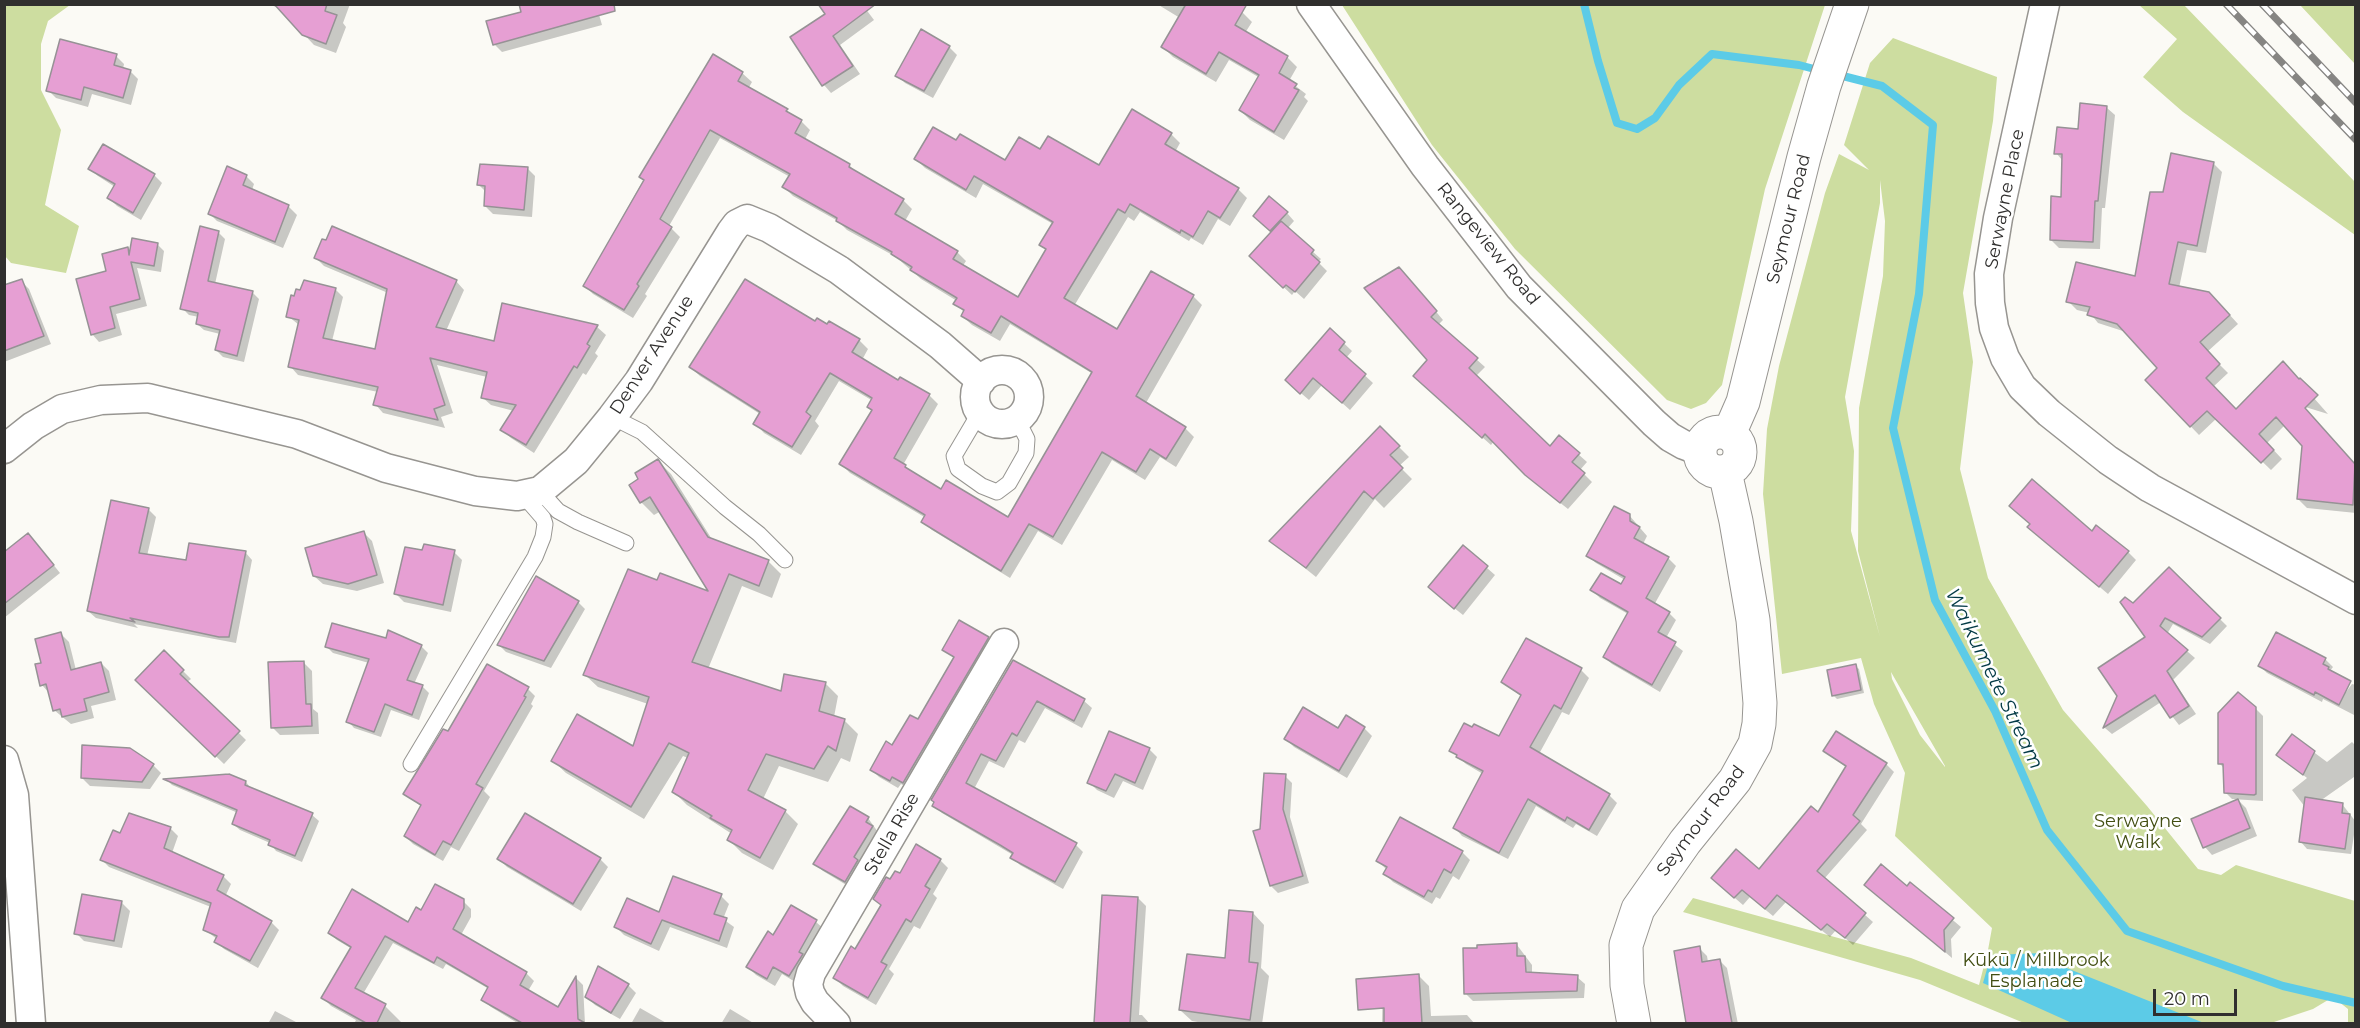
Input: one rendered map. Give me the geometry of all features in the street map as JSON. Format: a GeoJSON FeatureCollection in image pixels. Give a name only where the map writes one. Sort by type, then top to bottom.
{"type":"FeatureCollection","features":[{"type":"Feature","properties":{"kind":"main road","name":"Seymour Road"},"geometry":{"type":"LineString","coordinates":[[1729,434],[1743,402],[1804,157],[1824,86],[1847,18]]}},
{"type":"Feature","properties":{"kind":"main road"},"geometry":{"type":"LineString","coordinates":[[1712,434],[1729,434],[1737,441],[1740,451],[1738,462],[1725,472],[1709,469],[1702,461],[1700,451],[1704,441],[1712,434]]}},
{"type":"Feature","properties":{"kind":"main road","name":"Seymour Road"},"geometry":{"type":"LineString","coordinates":[[1634,1023],[1627,985],[1626,945],[1638,909],[1672,859],[1735,780],[1755,744],[1759,724],[1760,703],[1753,620],[1725,472]]}},
{"type":"Feature","properties":{"kind":"street","name":"Serwayne Place"},"geometry":{"type":"LineString","coordinates":[[2045,4],[1998,218],[1989,274],[1994,328],[2005,358],[2022,387],[2049,413],[2108,460],[2150,488],[2355,600]]}},
{"type":"Feature","properties":{"kind":"street","name":"Rangeview Road"},"geometry":{"type":"LineString","coordinates":[[1319,10],[1425,166],[1519,287],[1662,430],[1683,445],[1700,451]]}},
{"type":"Feature","properties":{"kind":"street","name":"Denver Avenue"},"geometry":{"type":"LineString","coordinates":[[532,494],[576,461],[612,417],[639,381],[731,232],[737,224],[747,219],[770,228],[839,270],[940,345],[981,381]]}},
{"type":"Feature","properties":{"kind":"street"},"geometry":{"type":"LineString","coordinates":[[1004,370],[1013,372],[1026,384],[1029,401],[1026,410],[1017,419],[1005,424],[996,424],[980,412],[975,398],[981,381],[987,375],[1004,370]]}},
{"type":"Feature","properties":{"kind":"street"},"geometry":{"type":"LineString","coordinates":[[4,448],[33,426],[62,410],[101,400],[148,398],[297,434],[386,468],[475,491],[532,494]]}},
{"type":"Feature","properties":{"kind":"street","name":"Stella Rise"},"geometry":{"type":"LineString","coordinates":[[836,1023],[815,1002],[810,993],[808,984],[811,973],[1004,643]]}},
{"type":"Feature","properties":{"kind":"street"},"geometry":{"type":"LineString","coordinates":[[4,760],[14,795],[31,1023]]}},
{"type":"Feature","properties":{"kind":"lane"},"geometry":{"type":"LineString","coordinates":[[980,412],[954,456],[958,469],[982,486],[997,492],[1009,483],[1026,453],[1027,439],[1017,419]]}},
{"type":"Feature","properties":{"kind":"lane"},"geometry":{"type":"LineString","coordinates":[[612,417],[642,432],[725,507],[759,534],[785,560]]}},
{"type":"Feature","properties":{"kind":"lane"},"geometry":{"type":"LineString","coordinates":[[532,494],[578,522],[626,543]]}},
{"type":"Feature","properties":{"kind":"lane"},"geometry":{"type":"LineString","coordinates":[[411,764],[535,557],[543,537],[545,524],[532,494]]}},
{"type":"Feature","properties":{"kind":"green space"},"geometry":{"type":"Polygon","coordinates":[[[5,4],[70,5],[48,21],[41,44],[41,90],[61,130],[45,205],[79,226],[66,273],[11,263],[5,256],[5,4]]]}},
{"type":"Feature","properties":{"kind":"green space"},"geometry":{"type":"Polygon","coordinates":[[[1342,5],[1825,5],[1765,189],[1722,385],[1706,403],[1691,409],[1667,400],[1515,249],[1432,145],[1342,5]]]}},
{"type":"Feature","properties":{"kind":"green space"},"geometry":{"type":"Polygon","coordinates":[[[2139,5],[2184,5],[2355,182],[2355,235],[2183,112],[2143,77],[2177,39],[2139,5]]]}},
{"type":"Feature","properties":{"kind":"green space"},"geometry":{"type":"Polygon","coordinates":[[[2300,5],[2355,5],[2355,64],[2300,5]]]}},
{"type":"Feature","properties":{"kind":"green space"},"geometry":{"type":"Polygon","coordinates":[[[1893,38],[1997,77],[1993,121],[1963,293],[1973,362],[1960,469],[1988,578],[2063,710],[2147,806],[2198,869],[2221,875],[2236,865],[2355,901],[2355,1023],[2348,1023],[2348,1009],[2333,997],[2313,1009],[2271,1023],[2024,1023],[1920,980],[1683,912],[1693,898],[1911,958],[1979,985],[1988,950],[1992,928],[1895,836],[1905,773],[1874,704],[1861,658],[1782,674],[1763,494],[1767,429],[1779,366],[1825,193],[1839,154],[1869,170],[1844,145],[1870,63],[1893,38]],[[1880,180],[1880,203],[1845,397],[1854,451],[1851,531],[1880,637],[1858,551],[1859,408],[1883,276],[1885,221],[1880,180]],[[1891,672],[1892,679],[1920,735],[1945,767],[1945,766],[1891,672]]]}},
{"type":"Feature","properties":{"kind":"water"},"geometry":{"type":"Polygon","coordinates":[[[2043,953],[2064,967],[2204,1023],[2072,1023],[1983,983],[1991,955],[2043,953]]]}},
{"type":"Feature","properties":{"kind":"building"},"geometry":{"type":"Polygon","coordinates":[[[274,4],[327,4],[325,11],[337,15],[326,44],[302,35],[274,4]]]}},
{"type":"Feature","properties":{"kind":"building"},"geometry":{"type":"Polygon","coordinates":[[[519,4],[614,4],[615,11],[493,45],[486,21],[521,12],[519,4]]]}},
{"type":"Feature","properties":{"kind":"building"},"geometry":{"type":"Polygon","coordinates":[[[818,4],[876,4],[833,36],[853,66],[822,86],[790,37],[825,14],[818,4]]]}},
{"type":"Feature","properties":{"kind":"building"},"geometry":{"type":"Polygon","coordinates":[[[1186,4],[1247,4],[1235,25],[1288,56],[1279,73],[1297,84],[1294,88],[1299,90],[1274,132],[1239,110],[1259,75],[1219,52],[1206,74],[1161,47],[1186,4]]]}},
{"type":"Feature","properties":{"kind":"building"},"geometry":{"type":"Polygon","coordinates":[[[921,29],[950,46],[924,91],[895,76],[921,29]]]}},
{"type":"Feature","properties":{"kind":"building"},"geometry":{"type":"Polygon","coordinates":[[[60,39],[117,54],[114,65],[131,70],[123,98],[84,87],[81,100],[46,91],[60,39]]]}},
{"type":"Feature","properties":{"kind":"building"},"geometry":{"type":"Polygon","coordinates":[[[713,54],[743,72],[738,81],[788,109],[786,111],[802,120],[795,133],[850,164],[849,167],[904,199],[895,214],[958,251],[953,259],[1018,297],[1046,249],[1039,245],[1053,222],[974,176],[966,190],[914,159],[933,127],[956,140],[960,134],[1005,160],[1019,137],[1040,149],[1048,136],[1099,165],[1132,109],[1172,133],[1165,144],[1239,188],[1220,218],[1208,211],[1193,237],[1181,230],[1180,233],[1130,204],[1125,213],[1118,209],[1064,298],[1117,329],[1151,271],[1194,295],[1136,396],[1186,427],[1166,459],[1150,449],[1136,472],[1102,452],[1053,537],[1029,524],[1001,571],[921,522],[925,515],[839,464],[872,410],[867,407],[872,398],[830,373],[806,412],[811,416],[792,447],[753,424],[760,412],[689,367],[745,279],[815,321],[817,318],[827,324],[829,321],[860,339],[852,352],[898,380],[900,377],[930,394],[894,458],[941,489],[946,480],[1008,517],[1092,372],[1001,316],[991,333],[961,316],[964,310],[953,304],[957,298],[910,270],[912,267],[891,254],[892,252],[836,221],[837,218],[782,187],[790,174],[710,130],[660,219],[672,227],[624,310],[583,286],[644,180],[639,177],[713,54]]]}},
{"type":"Feature","properties":{"kind":"building"},"geometry":{"type":"Polygon","coordinates":[[[2080,103],[2107,106],[2098,201],[2095,201],[2093,242],[2050,240],[2051,196],[2061,197],[2062,154],[2054,154],[2057,127],[2078,129],[2080,103]]]}},
{"type":"Feature","properties":{"kind":"building"},"geometry":{"type":"Polygon","coordinates":[[[103,144],[155,174],[133,213],[107,198],[115,184],[88,169],[103,144]]]}},
{"type":"Feature","properties":{"kind":"building"},"geometry":{"type":"Polygon","coordinates":[[[2171,153],[2214,162],[2197,246],[2178,242],[2169,284],[2209,292],[2230,315],[2200,342],[2220,364],[2206,378],[2236,409],[2283,361],[2318,395],[2305,408],[2355,464],[2353,505],[2297,499],[2302,446],[2276,417],[2259,434],[2274,450],[2261,463],[2207,411],[2190,427],[2145,380],[2157,368],[2117,324],[2087,315],[2090,307],[2066,302],[2076,262],[2135,276],[2150,192],[2163,192],[2171,153]]]}},
{"type":"Feature","properties":{"kind":"building"},"geometry":{"type":"Polygon","coordinates":[[[480,164],[528,167],[524,210],[484,206],[485,186],[477,185],[480,164]]]}},
{"type":"Feature","properties":{"kind":"building"},"geometry":{"type":"Polygon","coordinates":[[[227,166],[247,175],[243,185],[289,205],[275,242],[208,214],[227,166]]]}},
{"type":"Feature","properties":{"kind":"building"},"geometry":{"type":"Polygon","coordinates":[[[1269,196],[1288,212],[1270,231],[1253,216],[1269,196]]]}},
{"type":"Feature","properties":{"kind":"building"},"geometry":{"type":"Polygon","coordinates":[[[1281,221],[1314,250],[1311,254],[1320,262],[1295,292],[1286,285],[1283,288],[1249,256],[1281,221]]]}},
{"type":"Feature","properties":{"kind":"building"},"geometry":{"type":"Polygon","coordinates":[[[200,226],[219,231],[208,281],[253,291],[237,356],[215,350],[220,330],[196,324],[198,313],[180,309],[200,226]]]}},
{"type":"Feature","properties":{"kind":"building"},"geometry":{"type":"Polygon","coordinates":[[[332,226],[457,280],[436,327],[494,341],[502,303],[598,325],[587,344],[590,346],[577,368],[574,366],[526,445],[500,430],[516,405],[481,398],[487,372],[430,358],[445,405],[434,409],[438,420],[373,405],[378,387],[288,367],[299,320],[286,317],[291,295],[294,296],[296,289],[300,290],[304,280],[336,288],[323,338],[375,349],[387,289],[314,258],[322,239],[326,240],[332,226]]]}},
{"type":"Feature","properties":{"kind":"building"},"geometry":{"type":"Polygon","coordinates":[[[132,238],[158,243],[154,266],[131,262],[140,299],[110,307],[115,328],[91,335],[76,279],[106,271],[102,254],[128,247],[129,255],[132,238]]]}},
{"type":"Feature","properties":{"kind":"building"},"geometry":{"type":"Polygon","coordinates":[[[1399,267],[1437,311],[1431,317],[1478,358],[1469,368],[1550,446],[1559,435],[1580,453],[1572,462],[1585,473],[1560,503],[1525,475],[1485,434],[1482,438],[1413,376],[1427,360],[1364,288],[1399,267]]]}},
{"type":"Feature","properties":{"kind":"building"},"geometry":{"type":"Polygon","coordinates":[[[22,279],[44,336],[4,351],[4,285],[22,279]]]}},
{"type":"Feature","properties":{"kind":"building"},"geometry":{"type":"Polygon","coordinates":[[[1330,328],[1345,342],[1339,350],[1366,374],[1342,403],[1313,378],[1300,394],[1285,380],[1330,328]]]}},
{"type":"Feature","properties":{"kind":"building"},"geometry":{"type":"Polygon","coordinates":[[[1380,426],[1400,446],[1390,455],[1403,468],[1373,499],[1364,491],[1306,568],[1269,541],[1380,426]]]}},
{"type":"Feature","properties":{"kind":"building"},"geometry":{"type":"Polygon","coordinates":[[[658,459],[708,537],[769,560],[759,586],[729,574],[692,662],[781,691],[784,674],[826,682],[819,711],[845,719],[836,751],[828,746],[814,769],[766,754],[748,790],[786,810],[760,858],[727,840],[732,830],[672,792],[689,753],[669,743],[631,807],[551,761],[577,714],[633,746],[649,697],[583,675],[628,569],[657,580],[660,573],[708,591],[650,497],[640,503],[629,485],[638,479],[635,473],[658,459]]]}},
{"type":"Feature","properties":{"kind":"building"},"geometry":{"type":"Polygon","coordinates":[[[2032,479],[2092,531],[2096,525],[2129,551],[2099,587],[2027,527],[2030,524],[2009,506],[2032,479]]]}},
{"type":"Feature","properties":{"kind":"building"},"geometry":{"type":"Polygon","coordinates":[[[111,500],[149,508],[139,553],[186,560],[189,543],[246,551],[229,637],[219,637],[130,618],[135,622],[87,611],[111,500]]]}},
{"type":"Feature","properties":{"kind":"building"},"geometry":{"type":"Polygon","coordinates":[[[1614,506],[1630,514],[1630,521],[1640,527],[1634,538],[1669,557],[1646,598],[1670,612],[1658,632],[1676,642],[1652,685],[1603,657],[1628,612],[1590,590],[1601,573],[1621,584],[1625,577],[1586,556],[1614,506]]]}},
{"type":"Feature","properties":{"kind":"building"},"geometry":{"type":"Polygon","coordinates":[[[364,531],[377,575],[348,584],[313,576],[305,548],[364,531]]]}},
{"type":"Feature","properties":{"kind":"building"},"geometry":{"type":"Polygon","coordinates":[[[28,533],[54,565],[4,604],[4,552],[28,533]]]}},
{"type":"Feature","properties":{"kind":"building"},"geometry":{"type":"Polygon","coordinates":[[[424,544],[455,550],[443,605],[394,594],[405,547],[422,550],[424,544]]]}},
{"type":"Feature","properties":{"kind":"building"},"geometry":{"type":"Polygon","coordinates":[[[1463,545],[1488,566],[1454,609],[1428,587],[1463,545]]]}},
{"type":"Feature","properties":{"kind":"building"},"geometry":{"type":"Polygon","coordinates":[[[2169,567],[2221,618],[2202,637],[2165,618],[2160,626],[2188,650],[2167,671],[2189,706],[2170,718],[2155,695],[2103,728],[2117,696],[2098,668],[2145,637],[2120,602],[2125,597],[2133,603],[2169,567]]]}},
{"type":"Feature","properties":{"kind":"building"},"geometry":{"type":"Polygon","coordinates":[[[536,576],[579,601],[544,661],[497,645],[536,576]]]}},
{"type":"Feature","properties":{"kind":"building"},"geometry":{"type":"Polygon","coordinates":[[[959,620],[989,637],[903,783],[892,777],[890,781],[870,770],[886,741],[892,745],[910,715],[918,719],[954,657],[942,650],[959,620]]]}},
{"type":"Feature","properties":{"kind":"building"},"geometry":{"type":"Polygon","coordinates":[[[332,623],[386,638],[388,630],[422,645],[407,680],[423,685],[412,715],[385,704],[374,732],[346,722],[369,659],[325,647],[332,623]]]}},
{"type":"Feature","properties":{"kind":"building"},"geometry":{"type":"Polygon","coordinates":[[[61,632],[71,670],[101,662],[109,692],[84,699],[87,711],[62,717],[60,709],[53,711],[46,684],[40,686],[35,664],[41,663],[35,639],[61,632]]]}},
{"type":"Feature","properties":{"kind":"building"},"geometry":{"type":"Polygon","coordinates":[[[2276,632],[2326,658],[2323,664],[2329,667],[2328,669],[2351,681],[2339,705],[2315,692],[2314,695],[2258,666],[2276,632]]]}},
{"type":"Feature","properties":{"kind":"building"},"geometry":{"type":"Polygon","coordinates":[[[1526,638],[1582,668],[1561,709],[1554,705],[1530,747],[1610,794],[1589,830],[1567,817],[1565,821],[1528,799],[1499,853],[1453,828],[1483,771],[1449,751],[1464,723],[1472,727],[1474,724],[1499,736],[1521,695],[1501,682],[1526,638]]]}},
{"type":"Feature","properties":{"kind":"building"},"geometry":{"type":"Polygon","coordinates":[[[164,650],[184,670],[180,674],[240,731],[215,757],[135,680],[164,650]]]}},
{"type":"Feature","properties":{"kind":"building"},"geometry":{"type":"Polygon","coordinates":[[[1013,660],[1085,699],[1074,721],[1037,701],[1017,736],[1012,733],[996,761],[981,754],[966,783],[1077,843],[1055,882],[1010,858],[1013,853],[932,806],[934,802],[931,800],[1013,660]]]}},
{"type":"Feature","properties":{"kind":"building"},"geometry":{"type":"Polygon","coordinates":[[[304,661],[306,704],[311,704],[312,726],[271,728],[268,662],[304,661]]]}},
{"type":"Feature","properties":{"kind":"building"},"geometry":{"type":"Polygon","coordinates":[[[487,664],[529,687],[524,696],[526,697],[476,784],[483,788],[451,845],[443,841],[435,855],[404,836],[421,805],[403,794],[443,729],[448,731],[487,664]]]}},
{"type":"Feature","properties":{"kind":"building"},"geometry":{"type":"Polygon","coordinates":[[[1856,664],[1861,690],[1832,696],[1827,670],[1856,664]]]}},
{"type":"Feature","properties":{"kind":"building"},"geometry":{"type":"Polygon","coordinates":[[[2238,692],[2256,707],[2256,794],[2254,795],[2224,793],[2223,764],[2218,764],[2218,713],[2238,692]]]}},
{"type":"Feature","properties":{"kind":"building"},"geometry":{"type":"Polygon","coordinates":[[[1303,707],[1338,728],[1346,715],[1365,727],[1339,771],[1284,739],[1303,707]]]}},
{"type":"Feature","properties":{"kind":"building"},"geometry":{"type":"Polygon","coordinates":[[[1109,731],[1150,748],[1135,783],[1115,774],[1106,791],[1087,783],[1109,731]]]}},
{"type":"Feature","properties":{"kind":"building"},"geometry":{"type":"Polygon","coordinates":[[[1836,731],[1887,763],[1853,815],[1860,821],[1817,871],[1866,913],[1845,938],[1827,924],[1821,930],[1777,895],[1765,909],[1742,890],[1734,898],[1711,878],[1736,849],[1759,869],[1811,806],[1818,812],[1846,766],[1823,751],[1836,731]]]}},
{"type":"Feature","properties":{"kind":"building"},"geometry":{"type":"Polygon","coordinates":[[[2292,734],[2315,751],[2303,775],[2276,755],[2292,734]]]}},
{"type":"Feature","properties":{"kind":"building"},"geometry":{"type":"Polygon","coordinates":[[[82,745],[130,748],[154,764],[142,782],[81,778],[82,745]]]}},
{"type":"Feature","properties":{"kind":"building"},"geometry":{"type":"Polygon","coordinates":[[[1264,773],[1286,774],[1283,809],[1303,876],[1270,886],[1253,831],[1260,829],[1264,773]]]}},
{"type":"Feature","properties":{"kind":"building"},"geometry":{"type":"Polygon","coordinates":[[[229,774],[246,781],[245,785],[313,813],[295,856],[268,845],[270,840],[232,824],[237,810],[163,779],[229,774]]]}},
{"type":"Feature","properties":{"kind":"building"},"geometry":{"type":"Polygon","coordinates":[[[2305,797],[2343,803],[2342,813],[2350,814],[2345,849],[2299,842],[2305,797]]]}},
{"type":"Feature","properties":{"kind":"building"},"geometry":{"type":"Polygon","coordinates":[[[2238,799],[2250,828],[2203,848],[2191,819],[2238,799]]]}},
{"type":"Feature","properties":{"kind":"building"},"geometry":{"type":"Polygon","coordinates":[[[850,806],[869,817],[866,822],[873,826],[854,857],[858,860],[845,882],[813,864],[850,806]]]}},
{"type":"Feature","properties":{"kind":"building"},"geometry":{"type":"Polygon","coordinates":[[[129,813],[171,827],[164,848],[224,875],[217,890],[272,921],[250,961],[214,942],[217,936],[203,930],[211,903],[100,860],[113,830],[120,833],[129,813]]]}},
{"type":"Feature","properties":{"kind":"building"},"geometry":{"type":"Polygon","coordinates":[[[525,813],[601,858],[573,904],[497,859],[525,813]]]}},
{"type":"Feature","properties":{"kind":"building"},"geometry":{"type":"Polygon","coordinates":[[[1400,817],[1463,851],[1451,873],[1444,869],[1432,892],[1428,890],[1424,897],[1383,874],[1387,867],[1376,861],[1400,817]]]}},
{"type":"Feature","properties":{"kind":"building"},"geometry":{"type":"Polygon","coordinates":[[[916,844],[941,859],[925,886],[930,889],[911,922],[906,919],[881,962],[887,965],[868,998],[833,978],[851,946],[855,949],[881,905],[873,899],[886,877],[890,879],[895,871],[900,873],[916,844]]]}},
{"type":"Feature","properties":{"kind":"building"},"geometry":{"type":"Polygon","coordinates":[[[1881,864],[1907,886],[1910,882],[1954,918],[1944,930],[1945,952],[1864,885],[1881,864]]]}},
{"type":"Feature","properties":{"kind":"building"},"geometry":{"type":"Polygon","coordinates":[[[673,876],[722,894],[714,914],[727,918],[719,941],[662,920],[651,944],[614,927],[627,898],[659,912],[673,876]]]}},
{"type":"Feature","properties":{"kind":"building"},"geometry":{"type":"Polygon","coordinates":[[[435,884],[464,899],[464,908],[453,929],[527,972],[520,985],[558,1007],[576,976],[578,1019],[585,1023],[522,1023],[481,1000],[488,987],[437,957],[434,963],[385,936],[355,988],[386,1004],[377,1023],[366,1023],[321,998],[351,947],[328,933],[352,889],[408,922],[416,907],[421,910],[435,884]]]}},
{"type":"Feature","properties":{"kind":"building"},"geometry":{"type":"Polygon","coordinates":[[[82,894],[122,901],[114,941],[74,934],[82,894]]]}},
{"type":"Feature","properties":{"kind":"building"},"geometry":{"type":"Polygon","coordinates":[[[1102,895],[1138,897],[1130,1023],[1094,1023],[1102,895]]]}},
{"type":"Feature","properties":{"kind":"building"},"geometry":{"type":"Polygon","coordinates":[[[791,905],[817,920],[799,952],[803,954],[789,976],[773,967],[767,979],[746,967],[768,931],[773,935],[791,905]]]}},
{"type":"Feature","properties":{"kind":"building"},"geometry":{"type":"Polygon","coordinates":[[[1229,910],[1253,912],[1249,962],[1258,963],[1250,1020],[1179,1010],[1187,954],[1225,958],[1229,910]]]}},
{"type":"Feature","properties":{"kind":"building"},"geometry":{"type":"Polygon","coordinates":[[[1517,943],[1517,956],[1525,956],[1526,972],[1578,975],[1577,991],[1464,994],[1463,948],[1517,943]]]}},
{"type":"Feature","properties":{"kind":"building"},"geometry":{"type":"Polygon","coordinates":[[[1700,946],[1702,962],[1720,959],[1732,1023],[1686,1023],[1674,951],[1700,946]]]}},
{"type":"Feature","properties":{"kind":"building"},"geometry":{"type":"Polygon","coordinates":[[[598,966],[629,984],[611,1013],[585,997],[598,966]]]}},
{"type":"Feature","properties":{"kind":"building"},"geometry":{"type":"Polygon","coordinates":[[[1419,974],[1422,1023],[1384,1023],[1384,1008],[1358,1010],[1356,979],[1419,974]]]}},
{"type":"Feature","properties":{"kind":"waterway","name":"Waikumete Stream"},"geometry":{"type":"LineString","coordinates":[[1584,4],[1617,123],[1637,129],[1655,118],[1679,85],[1712,54],[1799,65],[1822,71]]}},
{"type":"Feature","properties":{"kind":"waterway","name":"Waikumete Stream"},"geometry":{"type":"LineString","coordinates":[[1835,74],[1882,86],[1933,125],[1919,294],[1893,428],[1935,600],[1995,711],[2047,830],[2127,931],[2283,986],[2356,1003]]}},
{"type":"Feature","properties":{"kind":"railway"},"geometry":{"type":"LineString","coordinates":[[2226,4],[2356,140]]}},
{"type":"Feature","properties":{"kind":"railway"},"geometry":{"type":"LineString","coordinates":[[2262,4],[2356,103]]}},
{"type":"Feature","properties":{"kind":"park label","name":"Serwayne Walk"},"geometry":{"type":"Point","coordinates":[2138,832]}},
{"type":"Feature","properties":{"kind":"park label","name":"Kūkū / Millbrook Esplanade"},"geometry":{"type":"Point","coordinates":[2036,971]}}]}
